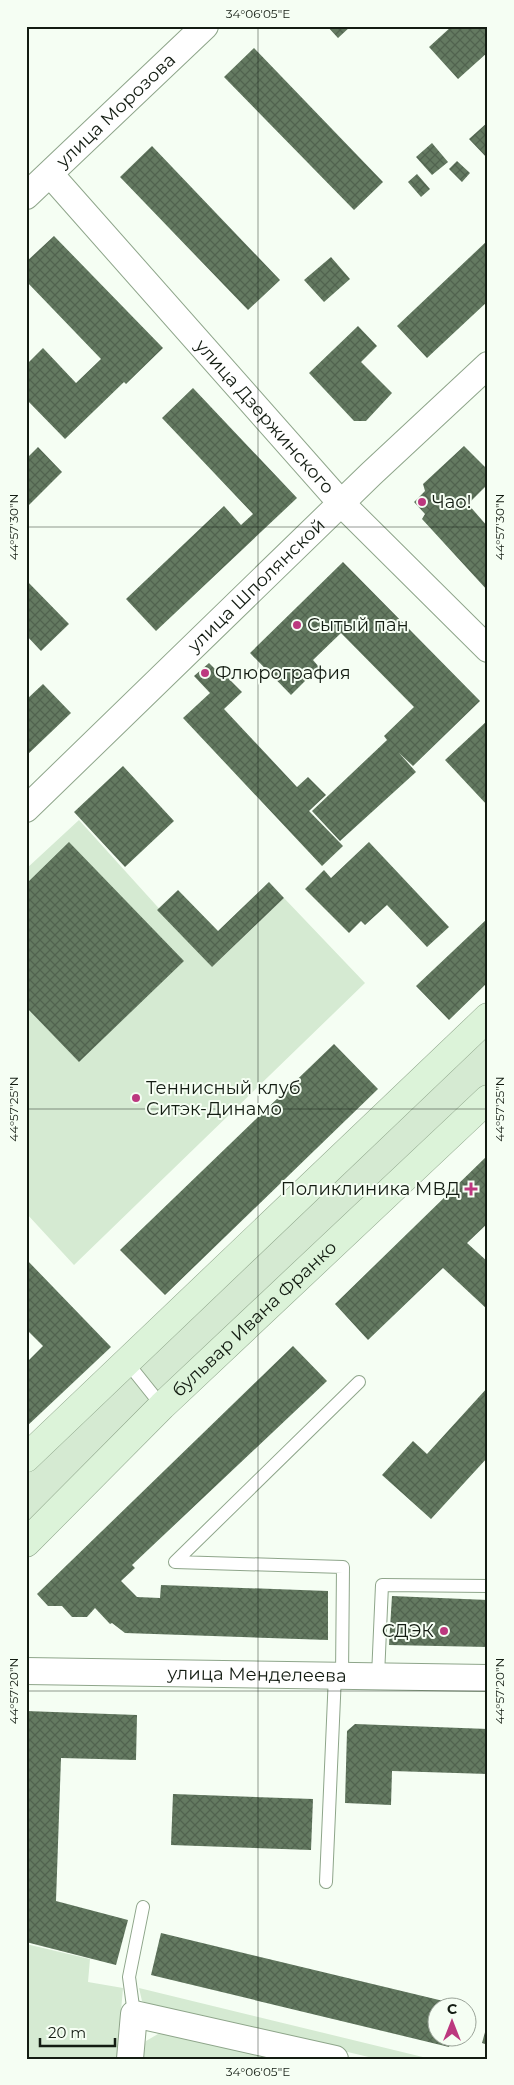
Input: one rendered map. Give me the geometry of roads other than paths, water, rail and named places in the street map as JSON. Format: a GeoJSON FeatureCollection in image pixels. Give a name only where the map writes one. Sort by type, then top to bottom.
{"type":"FeatureCollection","features":[{"type":"Feature","properties":{"kind":"street","name":"улица Морозова"},"geometry":{"type":"LineString","coordinates":[[26,196],[205,26]]}},
{"type":"Feature","properties":{"kind":"street","name":"улица Дзержинского"},"geometry":{"type":"LineString","coordinates":[[50,174],[341,503],[488,649]]}},
{"type":"Feature","properties":{"kind":"street","name":"улица Шполянской"},"geometry":{"type":"LineString","coordinates":[[26,809],[341,503],[488,365]]}},
{"type":"Feature","properties":{"kind":"street"},"geometry":{"type":"LineString","coordinates":[[26,1458],[488,1017]]}},
{"type":"Feature","properties":{"kind":"street","name":"бульвар Ивана Франко"},"geometry":{"type":"LineString","coordinates":[[26,1543],[162,1406],[488,1099]]}},
{"type":"Feature","properties":{"kind":"street","name":"улица Менделеева"},"geometry":{"type":"LineString","coordinates":[[26,1671],[488,1678]]}},
{"type":"Feature","properties":{"kind":"street"},"geometry":{"type":"LineString","coordinates":[[130,2059],[134,2014],[334,2059]]}},
{"type":"Feature","properties":{"kind":"lane"},"geometry":{"type":"LineString","coordinates":[[126,1361],[162,1406]]}},
{"type":"Feature","properties":{"kind":"lane"},"geometry":{"type":"LineString","coordinates":[[326,1882],[343,1566],[175,1562],[359,1382]]}},
{"type":"Feature","properties":{"kind":"lane"},"geometry":{"type":"LineString","coordinates":[[378,1676],[382,1585],[488,1586]]}},
{"type":"Feature","properties":{"kind":"lane"},"geometry":{"type":"LineString","coordinates":[[134,2014],[129,1977],[143,1908]]}},
{"type":"Feature","properties":{"kind":"place","name":"Чао!"},"geometry":{"type":"Point","coordinates":[422,502]}},
{"type":"Feature","properties":{"kind":"place","name":"Сытый пан"},"geometry":{"type":"Point","coordinates":[297,625]}},
{"type":"Feature","properties":{"kind":"place","name":"Флюрография"},"geometry":{"type":"Point","coordinates":[205,673]}},
{"type":"Feature","properties":{"kind":"place","name":"Теннисный клуб Ситэк-Динамо"},"geometry":{"type":"Point","coordinates":[136,1098]}},
{"type":"Feature","properties":{"kind":"place","name":"Поликлиника МВД"},"geometry":{"type":"Point","coordinates":[471,1189]}},
{"type":"Feature","properties":{"kind":"place","name":"СДЭК"},"geometry":{"type":"Point","coordinates":[444,1631]}}]}
